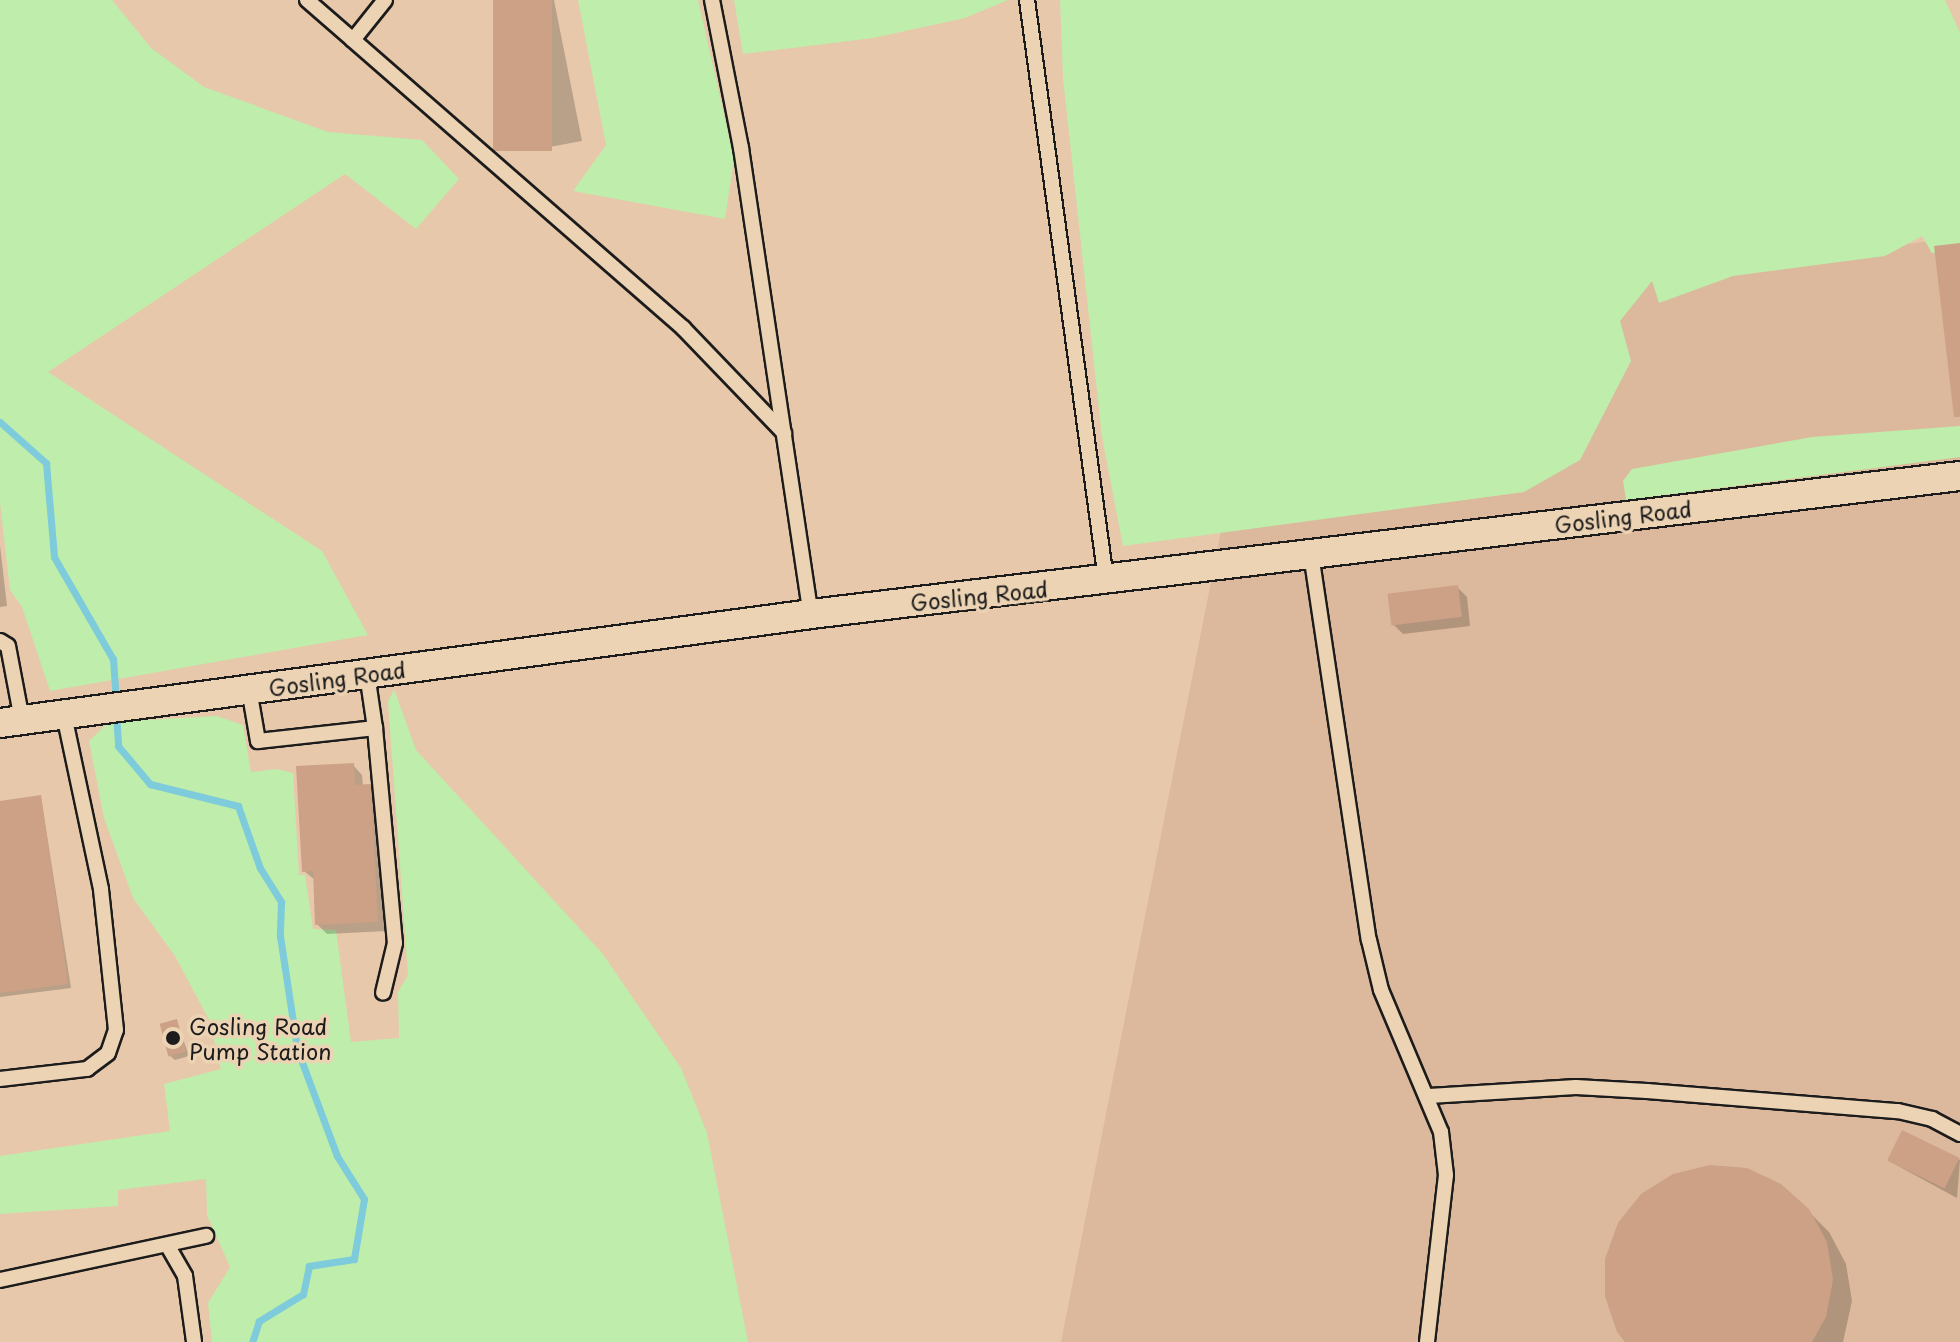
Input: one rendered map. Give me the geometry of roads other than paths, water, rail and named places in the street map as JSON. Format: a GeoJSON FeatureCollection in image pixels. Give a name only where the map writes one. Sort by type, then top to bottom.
{"type":"FeatureCollection","features":[{"type":"Feature","properties":{"kind":"street","name":"Gosling Road"},"geometry":{"type":"LineString","coordinates":[[11,722],[811,614],[1960,476]]}},
{"type":"Feature","properties":{"kind":"lane"},"geometry":{"type":"LineString","coordinates":[[307,0],[683,328],[784,433]]}},
{"type":"Feature","properties":{"kind":"lane"},"geometry":{"type":"LineString","coordinates":[[353,40],[385,0]]}},
{"type":"Feature","properties":{"kind":"lane"},"geometry":{"type":"LineString","coordinates":[[712,0],[741,148],[811,614]]}},
{"type":"Feature","properties":{"kind":"lane"},"geometry":{"type":"LineString","coordinates":[[1027,0],[1106,580]]}},
{"type":"Feature","properties":{"kind":"lane"},"geometry":{"type":"LineString","coordinates":[[1311,554],[1369,940],[1381,990],[1429,1096],[1441,1132],[1446,1175],[1427,1342]]}},
{"type":"Feature","properties":{"kind":"lane"},"geometry":{"type":"LineString","coordinates":[[0,641],[8,646],[11,722]]}},
{"type":"Feature","properties":{"kind":"lane"},"geometry":{"type":"LineString","coordinates":[[367,674],[395,943],[383,993]]}},
{"type":"Feature","properties":{"kind":"lane"},"geometry":{"type":"LineString","coordinates":[[249,689],[258,741],[375,728]]}},
{"type":"Feature","properties":{"kind":"lane"},"geometry":{"type":"LineString","coordinates":[[0,1079],[87,1069],[108,1053],[116,1030],[101,889],[64,715]]}},
{"type":"Feature","properties":{"kind":"lane"},"geometry":{"type":"LineString","coordinates":[[1429,1096],[1576,1087],[1647,1091],[1898,1111],[1932,1119],[1960,1134]]}},
{"type":"Feature","properties":{"kind":"lane"},"geometry":{"type":"LineString","coordinates":[[0,1280],[169,1248],[206,1236]]}},
{"type":"Feature","properties":{"kind":"lane"},"geometry":{"type":"LineString","coordinates":[[169,1248],[185,1276],[194,1342]]}},
{"type":"Feature","properties":{"kind":"waterway"},"geometry":{"type":"LineString","coordinates":[[0,422],[46,463],[54,557],[113,659],[116,702]]}},
{"type":"Feature","properties":{"kind":"waterway"},"geometry":{"type":"LineString","coordinates":[[116,714],[118,746],[150,784],[238,806],[260,868],[281,902],[280,936],[297,1049],[337,1156],[364,1199],[354,1259],[309,1266],[303,1294],[259,1321],[252,1342]]}},
{"type":"Feature","properties":{"kind":"place","name":"Gosling Road Pump Station"},"geometry":{"type":"Point","coordinates":[173,1038]}}]}
